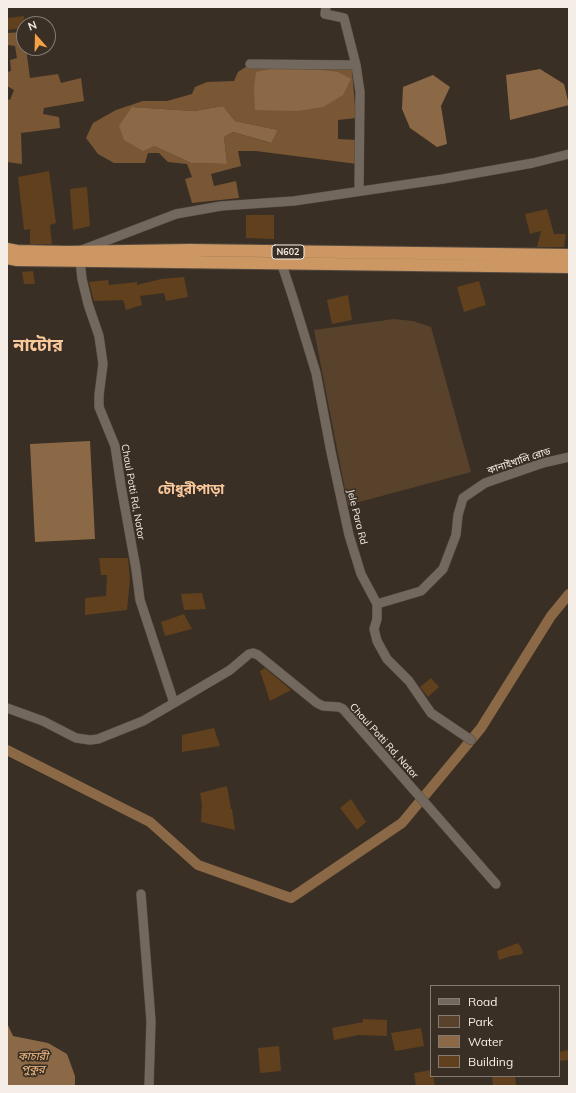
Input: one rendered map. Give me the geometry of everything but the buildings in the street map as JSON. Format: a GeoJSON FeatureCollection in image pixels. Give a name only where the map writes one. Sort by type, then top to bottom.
{"type":"FeatureCollection","features":[{"type":"Feature","properties":{"kind":"highway","name":"N602"},"geometry":{"type":"LineString","coordinates":[[7,249],[73,256],[281,262],[569,267]]}},
{"type":"Feature","properties":{"kind":"highway","name":"N602"},"geometry":{"type":"LineString","coordinates":[[7,258],[17,260],[189,250],[569,255]]}},
{"type":"Feature","properties":{"kind":"street"},"geometry":{"type":"LineString","coordinates":[[326,7],[325,14],[344,18],[356,65],[360,92],[359,191]]}},
{"type":"Feature","properties":{"kind":"street"},"geometry":{"type":"LineString","coordinates":[[250,64],[356,65]]}},
{"type":"Feature","properties":{"kind":"street"},"geometry":{"type":"LineString","coordinates":[[73,256],[176,214],[222,206],[294,200],[359,191],[501,169],[569,154]]}},
{"type":"Feature","properties":{"kind":"street","name":"Chaul Potti Rd, Nator"},"geometry":{"type":"LineString","coordinates":[[73,256],[82,279],[88,304],[99,336],[102,364],[99,395],[100,407],[115,446],[140,600],[174,703]]}},
{"type":"Feature","properties":{"kind":"street","name":"Jele Para Rd"},"geometry":{"type":"LineString","coordinates":[[281,262],[316,373],[349,534],[361,574],[377,604]]}},
{"type":"Feature","properties":{"kind":"street","name":"কানাইখালি রোড"},"geometry":{"type":"LineString","coordinates":[[377,604],[421,591],[443,569],[456,535],[458,515],[463,498],[485,483],[543,463],[569,457]]}},
{"type":"Feature","properties":{"kind":"street"},"geometry":{"type":"LineString","coordinates":[[377,604],[377,619],[374,629],[377,641],[387,659],[409,681],[431,713],[470,740]]}},
{"type":"Feature","properties":{"kind":"street","name":"Chaul Potti Rd, Nator"},"geometry":{"type":"LineString","coordinates":[[7,708],[43,721],[76,738],[90,740],[98,739],[143,721],[230,670],[249,654],[258,654],[317,703],[323,706],[339,707],[343,709],[496,884]]}},
{"type":"Feature","properties":{"kind":"street"},"geometry":{"type":"LineString","coordinates":[[141,894],[150,1021],[149,1086]]}},
{"type":"Feature","properties":{"kind":"green space"},"geometry":{"type":"Polygon","coordinates":[[[394,319],[413,321],[431,327],[471,472],[348,505],[314,330],[394,319]]]}},
{"type":"Feature","properties":{"kind":"shaded area"},"geometry":{"type":"Polygon","coordinates":[[[16,32],[16,52],[15,46],[8,45],[7,33],[16,32]]]}},
{"type":"Feature","properties":{"kind":"shaded area"},"geometry":{"type":"Polygon","coordinates":[[[17,56],[27,56],[30,78],[58,74],[61,83],[81,78],[84,101],[44,108],[43,114],[59,117],[60,128],[21,133],[22,164],[7,162],[7,99],[10,100],[14,90],[7,86],[7,72],[11,71],[10,60],[17,58],[17,56]]]}},
{"type":"Feature","properties":{"kind":"shaded area"},"geometry":{"type":"Polygon","coordinates":[[[263,64],[352,70],[356,118],[338,120],[338,139],[358,140],[357,164],[256,151],[238,151],[241,166],[211,174],[214,186],[236,181],[239,198],[192,203],[185,179],[192,177],[187,164],[168,162],[159,153],[148,153],[145,163],[114,163],[98,154],[86,138],[93,123],[116,110],[143,101],[167,101],[192,94],[195,87],[207,82],[234,81],[238,72],[247,66],[263,64]],[[223,106],[194,111],[132,107],[154,146],[191,163],[227,164],[224,137],[233,132],[270,143],[278,130],[235,121],[223,106]]]}},
{"type":"Feature","properties":{"kind":"water"},"geometry":{"type":"Polygon","coordinates":[[[275,68],[311,69],[338,72],[351,79],[343,95],[323,107],[297,111],[255,110],[254,88],[256,72],[275,68]]]}},
{"type":"Feature","properties":{"kind":"water"},"geometry":{"type":"Polygon","coordinates":[[[540,69],[564,84],[569,105],[510,120],[506,75],[540,69]]]}},
{"type":"Feature","properties":{"kind":"water"},"geometry":{"type":"Polygon","coordinates":[[[433,75],[450,87],[441,106],[447,144],[437,147],[410,128],[402,109],[403,87],[433,75]]]}},
{"type":"Feature","properties":{"kind":"water"},"geometry":{"type":"Polygon","coordinates":[[[223,106],[235,121],[278,130],[271,143],[233,132],[224,137],[227,164],[191,163],[154,146],[143,151],[124,140],[119,126],[132,107],[194,111],[223,106]]]}},
{"type":"Feature","properties":{"kind":"water"},"geometry":{"type":"Polygon","coordinates":[[[90,441],[95,539],[35,542],[30,444],[90,441]]]}},
{"type":"Feature","properties":{"kind":"water","name":"কাচারী পুকুর"},"geometry":{"type":"Polygon","coordinates":[[[7,1023],[13,1036],[48,1043],[67,1054],[75,1076],[75,1086],[8,1086],[7,1023]]]}},
{"type":"Feature","properties":{"kind":"waterway"},"geometry":{"type":"LineString","coordinates":[[7,750],[150,822],[198,865],[291,898],[402,823],[481,728],[551,616],[569,594]]}},
{"type":"Feature","properties":{"kind":"district","name":"নাটোর"},"geometry":{"type":"Point","coordinates":[38,346]}},
{"type":"Feature","properties":{"kind":"district","name":"চৌধুরীপাড়া"},"geometry":{"type":"Point","coordinates":[191,490]}}]}
